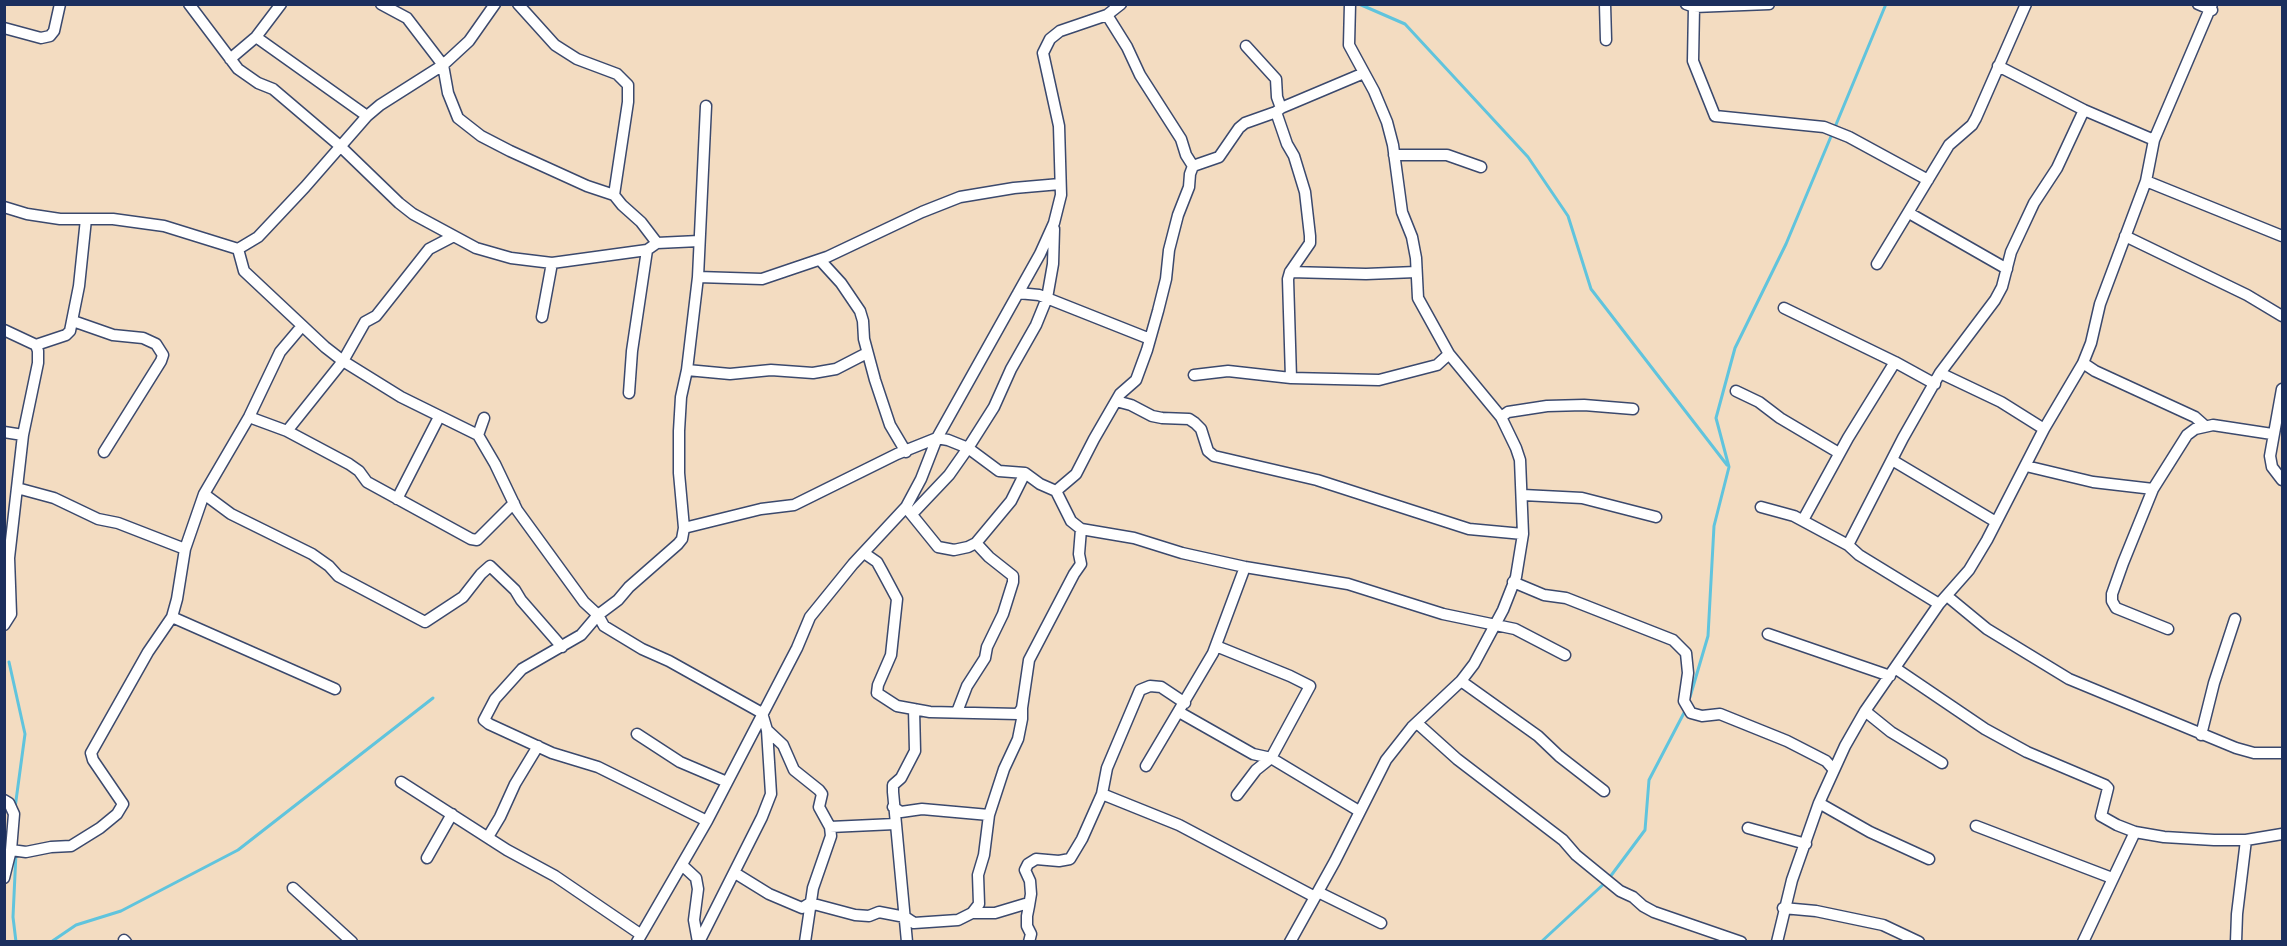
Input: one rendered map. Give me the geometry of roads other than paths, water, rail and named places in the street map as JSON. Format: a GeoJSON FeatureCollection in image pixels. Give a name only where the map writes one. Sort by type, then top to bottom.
{"type":"FeatureCollection","features":[{"type":"Feature","properties":{"kind":"street"},"geometry":{"type":"LineString","coordinates":[[4,28],[41,38],[50,36],[54,31],[60,4]]}},
{"type":"Feature","properties":{"kind":"street"},"geometry":{"type":"LineString","coordinates":[[189,4],[230,59],[248,77],[273,89],[340,146],[399,203],[452,237],[476,248],[511,258],[552,263],[647,250],[657,243],[699,241]]}},
{"type":"Feature","properties":{"kind":"street"},"geometry":{"type":"LineString","coordinates":[[230,59],[256,37],[281,4]]}},
{"type":"Feature","properties":{"kind":"street"},"geometry":{"type":"LineString","coordinates":[[381,4],[407,18],[443,65],[448,93],[458,118],[481,136],[559,174],[614,195],[621,205],[641,222],[657,243]]}},
{"type":"Feature","properties":{"kind":"street"},"geometry":{"type":"LineString","coordinates":[[6,211],[60,219],[113,219],[164,226],[238,249],[258,237],[367,116],[380,105],[443,65],[469,41],[495,4]]}},
{"type":"Feature","properties":{"kind":"street"},"geometry":{"type":"LineString","coordinates":[[518,4],[555,45],[577,59],[616,74],[628,85],[628,102],[614,195]]}},
{"type":"Feature","properties":{"kind":"street"},"geometry":{"type":"LineString","coordinates":[[909,511],[916,487],[937,438],[1040,254],[1059,207],[1059,126],[1043,53],[1050,39],[1060,31],[1107,15],[1121,4]]}},
{"type":"Feature","properties":{"kind":"street"},"geometry":{"type":"LineString","coordinates":[[1290,942],[1386,760],[1417,723],[1461,681],[1474,664],[1503,610],[1516,578],[1523,534],[1523,495],[1520,460],[1516,447],[1501,417],[1449,354],[1418,298],[1412,237],[1402,212],[1387,122],[1349,45],[1350,4]]}},
{"type":"Feature","properties":{"kind":"street"},"geometry":{"type":"LineString","coordinates":[[1605,4],[1606,40]]}},
{"type":"Feature","properties":{"kind":"street"},"geometry":{"type":"LineString","coordinates":[[1769,4],[1690,6],[1693,61],[1715,116],[1824,127],[1849,137],[1928,180]]}},
{"type":"Feature","properties":{"kind":"street"},"geometry":{"type":"LineString","coordinates":[[1877,264],[1949,144],[1972,125],[2026,4]]}},
{"type":"Feature","properties":{"kind":"street"},"geometry":{"type":"LineString","coordinates":[[1777,942],[1783,908],[1819,803],[1845,746],[1865,711],[1892,672],[1943,600],[1969,570],[2044,429],[2083,363],[2091,343],[2100,304],[2146,181],[2154,140],[2212,7],[2198,4]]}},
{"type":"Feature","properties":{"kind":"street"},"geometry":{"type":"LineString","coordinates":[[1107,15],[1127,47],[1140,75],[1181,139],[1186,155],[1193,166]]}},
{"type":"Feature","properties":{"kind":"street"},"geometry":{"type":"LineString","coordinates":[[256,37],[367,116]]}},
{"type":"Feature","properties":{"kind":"street"},"geometry":{"type":"LineString","coordinates":[[1246,46],[1276,78],[1278,110],[1287,144],[1294,156],[1305,192],[1310,243],[1290,272],[1288,284],[1291,378]]}},
{"type":"Feature","properties":{"kind":"street"},"geometry":{"type":"LineString","coordinates":[[1998,66],[2084,110],[2154,140]]}},
{"type":"Feature","properties":{"kind":"street"},"geometry":{"type":"LineString","coordinates":[[1193,166],[1219,157],[1245,123],[1364,73]]}},
{"type":"Feature","properties":{"kind":"street"},"geometry":{"type":"LineString","coordinates":[[706,106],[698,277],[687,370],[681,397],[679,431],[679,473],[684,528],[678,544],[598,615],[588,629],[562,647],[522,669],[495,699],[484,720],[538,746],[598,767],[707,821]]}},
{"type":"Feature","properties":{"kind":"street"},"geometry":{"type":"LineString","coordinates":[[1848,544],[1940,373],[1995,300],[2002,287],[2011,252],[2034,203],[2057,168],[2084,110]]}},
{"type":"Feature","properties":{"kind":"street"},"geometry":{"type":"LineString","coordinates":[[1394,155],[1447,155],[1481,167]]}},
{"type":"Feature","properties":{"kind":"street"},"geometry":{"type":"LineString","coordinates":[[1056,491],[1076,474],[1120,394],[1136,380],[1166,279],[1169,250],[1178,215],[1189,187],[1193,166]]}},
{"type":"Feature","properties":{"kind":"street"},"geometry":{"type":"LineString","coordinates":[[2146,181],[2283,236]]}},
{"type":"Feature","properties":{"kind":"street"},"geometry":{"type":"LineString","coordinates":[[698,277],[762,279],[820,260],[922,212],[960,197],[1014,188],[1060,184]]}},
{"type":"Feature","properties":{"kind":"street"},"geometry":{"type":"LineString","coordinates":[[1908,213],[2007,268]]}},
{"type":"Feature","properties":{"kind":"street"},"geometry":{"type":"LineString","coordinates":[[4,330],[36,345],[66,335],[73,321],[86,219]]}},
{"type":"Feature","properties":{"kind":"street"},"geometry":{"type":"LineString","coordinates":[[401,782],[522,859],[569,884],[639,938],[707,821],[797,648],[810,616],[864,553],[909,511],[931,496],[968,448],[994,407],[1011,369],[1036,325],[1047,298],[1053,264],[1054,223]]}},
{"type":"Feature","properties":{"kind":"street"},"geometry":{"type":"LineString","coordinates":[[2125,236],[2247,295],[2283,316]]}},
{"type":"Feature","properties":{"kind":"street"},"geometry":{"type":"LineString","coordinates":[[287,431],[343,361],[365,322],[376,316],[429,249],[452,237]]}},
{"type":"Feature","properties":{"kind":"street"},"geometry":{"type":"LineString","coordinates":[[238,249],[244,271],[343,361],[401,397],[478,435],[514,503],[575,590],[611,632],[713,684],[762,713],[767,730],[771,794],[735,873],[698,942]]}},
{"type":"Feature","properties":{"kind":"street"},"geometry":{"type":"LineString","coordinates":[[629,393],[632,351],[647,250]]}},
{"type":"Feature","properties":{"kind":"street"},"geometry":{"type":"LineString","coordinates":[[820,260],[841,283],[860,311],[867,353],[890,425],[906,452]]}},
{"type":"Feature","properties":{"kind":"street"},"geometry":{"type":"LineString","coordinates":[[542,317],[552,263]]}},
{"type":"Feature","properties":{"kind":"street"},"geometry":{"type":"LineString","coordinates":[[1290,272],[1366,274],[1416,272]]}},
{"type":"Feature","properties":{"kind":"street"},"geometry":{"type":"LineString","coordinates":[[1018,293],[1047,298],[1150,339]]}},
{"type":"Feature","properties":{"kind":"street"},"geometry":{"type":"LineString","coordinates":[[1784,308],[1935,384]]}},
{"type":"Feature","properties":{"kind":"street"},"geometry":{"type":"LineString","coordinates":[[73,321],[113,335],[143,338],[156,344],[163,355],[104,452]]}},
{"type":"Feature","properties":{"kind":"street"},"geometry":{"type":"LineString","coordinates":[[11,850],[26,852],[71,846],[100,828],[117,814],[123,804],[93,760],[91,753],[148,652],[172,617],[185,549],[204,494],[249,417],[280,352],[302,326]]}},
{"type":"Feature","properties":{"kind":"street"},"geometry":{"type":"LineString","coordinates":[[4,625],[11,614],[9,558],[23,435],[38,363],[36,345]]}},
{"type":"Feature","properties":{"kind":"street"},"geometry":{"type":"LineString","coordinates":[[687,370],[730,374],[771,370],[813,373],[836,369],[867,353]]}},
{"type":"Feature","properties":{"kind":"street"},"geometry":{"type":"LineString","coordinates":[[1194,375],[1228,371],[1291,378],[1379,380],[1437,365],[1449,354]]}},
{"type":"Feature","properties":{"kind":"street"},"geometry":{"type":"LineString","coordinates":[[1803,520],[1839,453],[1895,362]]}},
{"type":"Feature","properties":{"kind":"street"},"geometry":{"type":"LineString","coordinates":[[2083,363],[2095,371],[2195,417],[2204,425]]}},
{"type":"Feature","properties":{"kind":"street"},"geometry":{"type":"LineString","coordinates":[[1940,373],[2001,402],[2044,429]]}},
{"type":"Feature","properties":{"kind":"street"},"geometry":{"type":"LineString","coordinates":[[2283,389],[2272,434],[2270,456],[2272,467],[2283,480]]}},
{"type":"Feature","properties":{"kind":"street"},"geometry":{"type":"LineString","coordinates":[[1736,391],[1759,402],[1780,418],[1839,453]]}},
{"type":"Feature","properties":{"kind":"street"},"geometry":{"type":"LineString","coordinates":[[1116,401],[1131,405],[1152,416],[1189,419],[1201,429],[1208,451],[1214,456],[1317,480],[1469,529],[1523,534]]}},
{"type":"Feature","properties":{"kind":"street"},"geometry":{"type":"LineString","coordinates":[[1501,417],[1508,412],[1547,406],[1584,405],[1634,408]]}},
{"type":"Feature","properties":{"kind":"street"},"geometry":{"type":"LineString","coordinates":[[249,417],[287,431],[356,468],[367,482],[471,539],[477,540],[514,503]]}},
{"type":"Feature","properties":{"kind":"street"},"geometry":{"type":"LineString","coordinates":[[398,499],[439,417]]}},
{"type":"Feature","properties":{"kind":"street"},"geometry":{"type":"LineString","coordinates":[[478,435],[484,418]]}},
{"type":"Feature","properties":{"kind":"street"},"geometry":{"type":"LineString","coordinates":[[2168,629],[2116,608],[2112,601],[2122,563],[2152,489],[2187,435],[2204,425],[2272,434]]}},
{"type":"Feature","properties":{"kind":"street"},"geometry":{"type":"LineString","coordinates":[[4,432],[23,435]]}},
{"type":"Feature","properties":{"kind":"street"},"geometry":{"type":"LineString","coordinates":[[684,528],[761,510],[794,505],[854,474],[937,438],[968,448],[999,471],[1025,472],[1040,484],[1056,491],[1071,521],[1081,529],[1134,537],[1182,553],[1245,567],[1348,584],[1443,614],[1515,628],[1565,655]]}},
{"type":"Feature","properties":{"kind":"street"},"geometry":{"type":"LineString","coordinates":[[1892,460],[1996,522]]}},
{"type":"Feature","properties":{"kind":"street"},"geometry":{"type":"LineString","coordinates":[[2026,466],[2093,482],[2152,489]]}},
{"type":"Feature","properties":{"kind":"street"},"geometry":{"type":"LineString","coordinates":[[909,511],[938,548],[954,550],[968,547],[976,543],[1011,501],[1025,472]]}},
{"type":"Feature","properties":{"kind":"street"},"geometry":{"type":"LineString","coordinates":[[916,487],[931,496]]}},
{"type":"Feature","properties":{"kind":"street"},"geometry":{"type":"LineString","coordinates":[[17,488],[54,498],[98,519],[118,523],[185,549]]}},
{"type":"Feature","properties":{"kind":"street"},"geometry":{"type":"LineString","coordinates":[[204,494],[231,514],[312,554],[329,566],[338,576],[425,622],[463,597],[490,566],[515,590],[520,600],[562,647]]}},
{"type":"Feature","properties":{"kind":"street"},"geometry":{"type":"LineString","coordinates":[[1523,495],[1582,498],[1656,517]]}},
{"type":"Feature","properties":{"kind":"street"},"geometry":{"type":"LineString","coordinates":[[1761,507],[1794,516],[1848,544],[1859,555],[1943,600],[2069,679],[2236,748],[2254,753],[2283,753]]}},
{"type":"Feature","properties":{"kind":"street"},"geometry":{"type":"LineString","coordinates":[[735,873],[769,894],[802,908],[810,903],[855,915],[870,916],[879,912],[905,916],[914,923],[941,923],[958,920],[972,913],[979,904],[978,875],[984,855],[989,815],[1004,769],[1018,739],[1029,660],[1074,574],[1082,564],[1079,554],[1081,529]]}},
{"type":"Feature","properties":{"kind":"street"},"geometry":{"type":"LineString","coordinates":[[957,712],[967,686],[985,658],[987,647],[1003,614],[1013,582],[1013,576],[976,543]]}},
{"type":"Feature","properties":{"kind":"street"},"geometry":{"type":"LineString","coordinates":[[864,553],[882,570],[897,599],[891,655],[878,685],[878,693],[897,706],[930,712],[1012,715],[1018,714],[1022,708]]}},
{"type":"Feature","properties":{"kind":"street"},"geometry":{"type":"LineString","coordinates":[[1146,766],[1216,646],[1245,567]]}},
{"type":"Feature","properties":{"kind":"street"},"geometry":{"type":"LineString","coordinates":[[1513,582],[1544,595],[1566,598],[1673,640],[1686,653],[1688,673],[1684,701],[1697,715],[1720,714],[1787,741],[1826,760],[1834,770]]}},
{"type":"Feature","properties":{"kind":"street"},"geometry":{"type":"LineString","coordinates":[[172,617],[335,689]]}},
{"type":"Feature","properties":{"kind":"street"},"geometry":{"type":"LineString","coordinates":[[2201,735],[2205,715],[2235,620]]}},
{"type":"Feature","properties":{"kind":"street"},"geometry":{"type":"LineString","coordinates":[[1768,634],[1892,672],[2027,752],[2105,785],[2108,788],[2101,816],[2135,832],[2164,837],[2246,840],[2283,834]]}},
{"type":"Feature","properties":{"kind":"street"},"geometry":{"type":"LineString","coordinates":[[1216,646],[1310,686],[1271,758],[1256,770],[1238,795]]}},
{"type":"Feature","properties":{"kind":"street"},"geometry":{"type":"LineString","coordinates":[[1461,681],[1538,736],[1559,756],[1604,791]]}},
{"type":"Feature","properties":{"kind":"street"},"geometry":{"type":"LineString","coordinates":[[1029,942],[1031,934],[1027,927],[1031,894],[1030,881],[1025,870],[1028,864],[1036,859],[1059,861],[1070,859],[1082,839],[1102,794],[1107,768],[1140,690],[1150,686],[1161,687],[1182,707],[1252,754],[1271,758],[1359,812]]}},
{"type":"Feature","properties":{"kind":"street"},"geometry":{"type":"LineString","coordinates":[[907,942],[893,807],[893,785],[901,778],[915,752],[914,709]]}},
{"type":"Feature","properties":{"kind":"street"},"geometry":{"type":"LineString","coordinates":[[1865,711],[1891,732],[1942,763]]}},
{"type":"Feature","properties":{"kind":"street"},"geometry":{"type":"LineString","coordinates":[[1417,723],[1457,759],[1563,840],[1576,855],[1620,891],[1654,912],[1741,942]]}},
{"type":"Feature","properties":{"kind":"street"},"geometry":{"type":"LineString","coordinates":[[767,730],[783,745],[794,770],[822,794],[819,807],[830,827],[831,836],[810,903],[805,942]]}},
{"type":"Feature","properties":{"kind":"street"},"geometry":{"type":"LineString","coordinates":[[637,734],[680,762],[727,782]]}},
{"type":"Feature","properties":{"kind":"street"},"geometry":{"type":"LineString","coordinates":[[488,837],[515,784],[538,746]]}},
{"type":"Feature","properties":{"kind":"street"},"geometry":{"type":"LineString","coordinates":[[1102,794],[1179,825],[1317,894],[1381,923]]}},
{"type":"Feature","properties":{"kind":"street"},"geometry":{"type":"LineString","coordinates":[[4,800],[9,803],[14,814],[11,850],[4,878]]}},
{"type":"Feature","properties":{"kind":"street"},"geometry":{"type":"LineString","coordinates":[[1819,803],[1870,832],[1929,859]]}},
{"type":"Feature","properties":{"kind":"street"},"geometry":{"type":"LineString","coordinates":[[893,807],[901,812],[922,809],[989,815]]}},
{"type":"Feature","properties":{"kind":"street"},"geometry":{"type":"LineString","coordinates":[[427,858],[452,814]]}},
{"type":"Feature","properties":{"kind":"street"},"geometry":{"type":"LineString","coordinates":[[830,827],[895,825]]}},
{"type":"Feature","properties":{"kind":"street"},"geometry":{"type":"LineString","coordinates":[[1976,826],[2112,878]]}},
{"type":"Feature","properties":{"kind":"street"},"geometry":{"type":"LineString","coordinates":[[1748,828],[1806,844]]}},
{"type":"Feature","properties":{"kind":"street"},"geometry":{"type":"LineString","coordinates":[[2088,939],[2112,878],[2135,832]]}},
{"type":"Feature","properties":{"kind":"street"},"geometry":{"type":"LineString","coordinates":[[2236,942],[2246,840]]}},
{"type":"Feature","properties":{"kind":"street"},"geometry":{"type":"LineString","coordinates":[[682,866],[696,878],[698,889],[694,920],[698,942]]}},
{"type":"Feature","properties":{"kind":"street"},"geometry":{"type":"LineString","coordinates":[[293,888],[352,942]]}},
{"type":"Feature","properties":{"kind":"street"},"geometry":{"type":"LineString","coordinates":[[972,913],[995,913],[1025,904],[1029,906]]}},
{"type":"Feature","properties":{"kind":"street"},"geometry":{"type":"LineString","coordinates":[[1783,908],[1816,911],[1883,925],[1919,942]]}},
{"type":"Feature","properties":{"kind":"waterway"},"geometry":{"type":"LineString","coordinates":[[1359,4],[1405,24],[1528,157],[1568,216],[1591,289],[1727,465]]}},
{"type":"Feature","properties":{"kind":"waterway"},"geometry":{"type":"LineString","coordinates":[[1835,127],[1886,4]]}},
{"type":"Feature","properties":{"kind":"waterway"},"geometry":{"type":"LineString","coordinates":[[1690,697],[1708,636],[1714,526],[1729,467],[1716,418],[1735,348],[1786,244],[1832,134]]}},
{"type":"Feature","properties":{"kind":"waterway"},"geometry":{"type":"LineString","coordinates":[[9,662],[25,734],[15,808]]}},
{"type":"Feature","properties":{"kind":"waterway"},"geometry":{"type":"LineString","coordinates":[[51,942],[76,925],[121,911],[238,850],[433,698]]}},
{"type":"Feature","properties":{"kind":"waterway"},"geometry":{"type":"LineString","coordinates":[[1541,942],[1607,881],[1645,830],[1649,780],[1686,709]]}},
{"type":"Feature","properties":{"kind":"waterway"},"geometry":{"type":"LineString","coordinates":[[16,853],[13,917],[16,942]]}}]}
